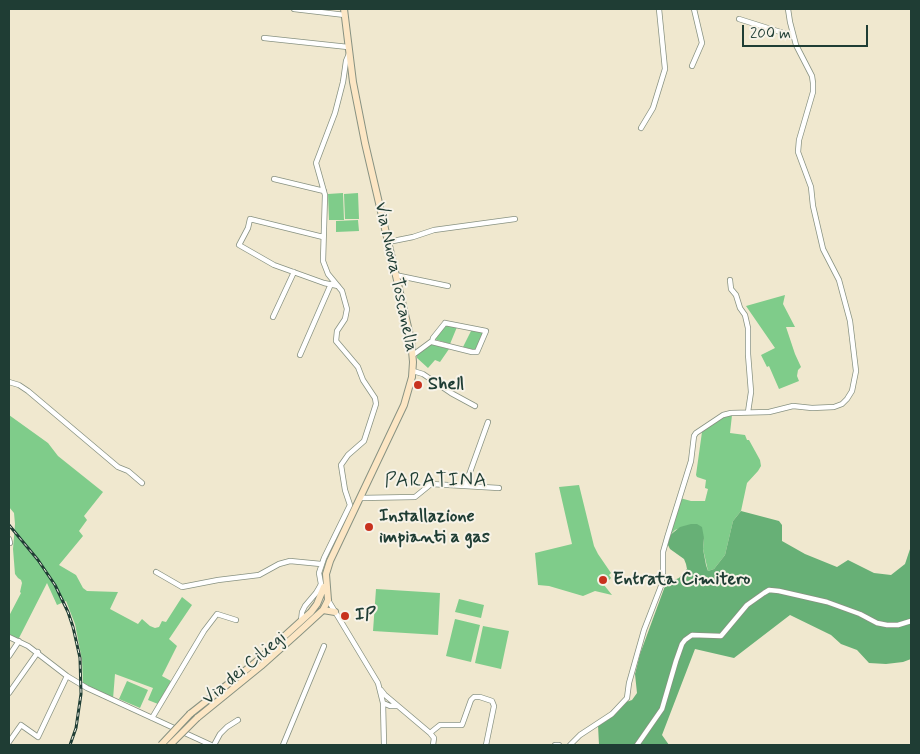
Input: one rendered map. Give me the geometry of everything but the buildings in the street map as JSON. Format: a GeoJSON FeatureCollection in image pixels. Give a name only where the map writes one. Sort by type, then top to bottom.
{"type":"FeatureCollection","features":[{"type":"Feature","properties":{"kind":"main road","name":"Via Nuova Toscanella"},"geometry":{"type":"LineString","coordinates":[[324,589],[330,560],[404,405],[413,371],[413,354],[365,144],[348,51],[344,12]]}},
{"type":"Feature","properties":{"kind":"main road","name":"Via Nuova Toscanella"},"geometry":{"type":"LineString","coordinates":[[326,580],[328,600]]}},
{"type":"Feature","properties":{"kind":"main road","name":"Via dei Ciliegi"},"geometry":{"type":"LineString","coordinates":[[161,745],[301,620],[315,606],[324,589]]}},
{"type":"Feature","properties":{"kind":"main road"},"geometry":{"type":"LineString","coordinates":[[315,606],[322,600],[328,600]]}},
{"type":"Feature","properties":{"kind":"main road","name":"Via dei Ciliegi"},"geometry":{"type":"LineString","coordinates":[[170,745],[193,716],[261,666],[323,610],[328,600]]}},
{"type":"Feature","properties":{"kind":"main road"},"geometry":{"type":"LineString","coordinates":[[323,610],[335,612]]}},
{"type":"Feature","properties":{"kind":"street"},"geometry":{"type":"LineString","coordinates":[[294,9],[344,12]]}},
{"type":"Feature","properties":{"kind":"street"},"geometry":{"type":"LineString","coordinates":[[641,128],[652,108],[666,69],[659,9]]}},
{"type":"Feature","properties":{"kind":"street"},"geometry":{"type":"LineString","coordinates":[[692,66],[702,43],[694,9]]}},
{"type":"Feature","properties":{"kind":"street"},"geometry":{"type":"LineString","coordinates":[[570,745],[580,735],[612,714],[627,698],[629,683],[644,630],[661,586],[663,552],[691,461],[694,436],[702,428],[723,415],[769,412],[793,406],[823,408],[839,406],[852,391],[856,371],[847,307],[839,280],[823,249],[813,206],[811,187],[798,152],[798,140],[813,83],[812,76],[796,45],[788,9]]}},
{"type":"Feature","properties":{"kind":"street"},"geometry":{"type":"LineString","coordinates":[[739,19],[793,36]]}},
{"type":"Feature","properties":{"kind":"street"},"geometry":{"type":"LineString","coordinates":[[264,38],[348,51],[335,113],[316,163],[325,195],[323,261],[328,274],[342,291],[347,309],[346,319],[337,331],[336,341],[358,367],[363,380],[375,398],[376,404],[364,441],[341,464],[345,490],[350,505],[321,564],[319,572],[320,584],[316,593],[302,612],[301,620]]}},
{"type":"Feature","properties":{"kind":"street"},"geometry":{"type":"LineString","coordinates":[[274,179],[324,191]]}},
{"type":"Feature","properties":{"kind":"street"},"geometry":{"type":"LineString","coordinates":[[324,237],[250,219],[248,228],[239,245],[269,263],[338,286]]}},
{"type":"Feature","properties":{"kind":"street"},"geometry":{"type":"LineString","coordinates":[[388,242],[434,230],[515,219]]}},
{"type":"Feature","properties":{"kind":"street"},"geometry":{"type":"LineString","coordinates":[[273,317],[294,272]]}},
{"type":"Feature","properties":{"kind":"street"},"geometry":{"type":"LineString","coordinates":[[395,275],[448,286]]}},
{"type":"Feature","properties":{"kind":"street"},"geometry":{"type":"LineString","coordinates":[[730,280],[731,289],[745,315],[748,328],[751,392],[748,412]]}},
{"type":"Feature","properties":{"kind":"street"},"geometry":{"type":"LineString","coordinates":[[300,356],[331,284]]}},
{"type":"Feature","properties":{"kind":"street"},"geometry":{"type":"LineString","coordinates":[[413,354],[432,341],[445,323],[486,330],[477,352],[432,341]]}},
{"type":"Feature","properties":{"kind":"street"},"geometry":{"type":"LineString","coordinates":[[413,371],[423,374],[451,394],[474,406]]}},
{"type":"Feature","properties":{"kind":"street"},"geometry":{"type":"LineString","coordinates":[[9,382],[19,385],[28,391],[118,467],[128,471],[142,483]]}},
{"type":"Feature","properties":{"kind":"street"},"geometry":{"type":"LineString","coordinates":[[465,486],[488,422]]}},
{"type":"Feature","properties":{"kind":"street"},"geometry":{"type":"LineString","coordinates":[[360,498],[415,497],[430,484],[499,488]]}},
{"type":"Feature","properties":{"kind":"street"},"geometry":{"type":"LineString","coordinates":[[156,572],[182,587],[259,575],[280,564],[290,562],[321,564]]}},
{"type":"Feature","properties":{"kind":"street"},"geometry":{"type":"LineString","coordinates":[[637,745],[662,709],[682,644],[692,635],[721,636],[747,605],[769,590],[827,602],[860,614],[877,623],[898,625],[911,621]]}},
{"type":"Feature","properties":{"kind":"street"},"geometry":{"type":"LineString","coordinates":[[328,600],[377,680],[383,703],[384,745]]}},
{"type":"Feature","properties":{"kind":"street"},"geometry":{"type":"LineString","coordinates":[[308,602],[315,606]]}},
{"type":"Feature","properties":{"kind":"street"},"geometry":{"type":"LineString","coordinates":[[152,718],[217,614],[236,620]]}},
{"type":"Feature","properties":{"kind":"street"},"geometry":{"type":"LineString","coordinates":[[9,637],[38,652],[67,676],[87,688],[212,745],[227,727],[238,720]]}},
{"type":"Feature","properties":{"kind":"street"},"geometry":{"type":"LineString","coordinates":[[9,656],[19,641]]}},
{"type":"Feature","properties":{"kind":"street"},"geometry":{"type":"LineString","coordinates":[[283,745],[324,646]]}},
{"type":"Feature","properties":{"kind":"street"},"geometry":{"type":"LineString","coordinates":[[9,693],[38,652]]}},
{"type":"Feature","properties":{"kind":"street"},"geometry":{"type":"LineString","coordinates":[[9,742],[21,725],[38,737],[67,676]]}},
{"type":"Feature","properties":{"kind":"street"},"geometry":{"type":"LineString","coordinates":[[380,689],[392,704]]}},
{"type":"Feature","properties":{"kind":"street"},"geometry":{"type":"LineString","coordinates":[[430,733],[440,725],[462,724],[470,700],[480,697],[492,701],[495,708],[486,745]]}},
{"type":"Feature","properties":{"kind":"street"},"geometry":{"type":"LineString","coordinates":[[383,703],[385,701],[398,707],[430,733],[434,738],[433,745]]}},
{"type":"Feature","properties":{"kind":"street"},"geometry":{"type":"LineString","coordinates":[[383,712],[392,704]]}},
{"type":"Feature","properties":{"kind":"green space"},"geometry":{"type":"Polygon","coordinates":[[[343,193],[344,220],[329,220],[328,194],[343,193]]]}},
{"type":"Feature","properties":{"kind":"green space"},"geometry":{"type":"Polygon","coordinates":[[[358,193],[359,219],[345,219],[344,194],[358,193]]]}},
{"type":"Feature","properties":{"kind":"green space"},"geometry":{"type":"Polygon","coordinates":[[[358,220],[359,231],[336,232],[336,221],[358,220]]]}},
{"type":"Feature","properties":{"kind":"green space"},"geometry":{"type":"Polygon","coordinates":[[[785,295],[783,304],[795,327],[786,327],[801,367],[798,370],[797,376],[799,381],[779,389],[769,366],[767,367],[761,355],[775,348],[746,306],[785,295]]]}},
{"type":"Feature","properties":{"kind":"green space"},"geometry":{"type":"Polygon","coordinates":[[[444,325],[457,327],[450,344],[434,339],[444,325]]]}},
{"type":"Feature","properties":{"kind":"green space"},"geometry":{"type":"Polygon","coordinates":[[[472,329],[484,332],[475,350],[463,347],[472,329]]]}},
{"type":"Feature","properties":{"kind":"green space"},"geometry":{"type":"Polygon","coordinates":[[[431,344],[449,349],[440,362],[435,360],[428,368],[417,358],[417,355],[431,344]]]}},
{"type":"Feature","properties":{"kind":"green space"},"geometry":{"type":"Polygon","coordinates":[[[9,415],[48,443],[58,456],[103,492],[84,516],[87,520],[79,531],[83,536],[59,565],[76,575],[83,588],[87,591],[118,592],[110,609],[138,624],[142,619],[150,626],[159,627],[162,621],[166,622],[182,597],[192,605],[169,639],[177,646],[162,676],[171,681],[158,704],[148,700],[153,688],[115,674],[113,699],[83,684],[82,660],[75,624],[66,601],[57,605],[47,583],[19,638],[9,636],[9,616],[21,593],[22,583],[15,574],[13,549],[15,524],[14,513],[9,507],[9,415]]]}},
{"type":"Feature","properties":{"kind":"green space"},"geometry":{"type":"Polygon","coordinates":[[[732,415],[730,433],[745,435],[760,460],[761,466],[747,483],[741,511],[733,521],[725,555],[714,569],[708,571],[703,549],[704,538],[686,526],[675,530],[669,536],[680,498],[691,501],[705,501],[708,489],[705,488],[706,480],[696,475],[704,428],[726,416],[732,415]]]}},
{"type":"Feature","properties":{"kind":"green space"},"geometry":{"type":"Polygon","coordinates":[[[579,485],[594,546],[611,573],[609,575],[611,578],[604,585],[612,595],[595,591],[583,596],[549,586],[538,585],[535,553],[572,544],[559,487],[579,485]]]}},
{"type":"Feature","properties":{"kind":"green space"},"geometry":{"type":"Polygon","coordinates":[[[741,511],[779,521],[782,525],[782,541],[805,554],[837,567],[848,560],[874,573],[891,575],[905,564],[911,546],[911,659],[886,664],[869,663],[857,650],[841,644],[831,635],[790,615],[734,658],[695,649],[662,735],[669,745],[599,745],[598,725],[613,716],[626,702],[632,700],[637,693],[635,674],[640,654],[665,586],[679,578],[687,569],[684,559],[670,549],[667,543],[669,536],[680,527],[691,524],[697,524],[702,527],[706,565],[708,571],[714,569],[725,555],[733,521],[741,511]]]}},
{"type":"Feature","properties":{"kind":"green space"},"geometry":{"type":"Polygon","coordinates":[[[376,589],[440,593],[438,635],[373,631],[376,589]]]}},
{"type":"Feature","properties":{"kind":"green space"},"geometry":{"type":"Polygon","coordinates":[[[459,599],[484,605],[481,618],[455,612],[459,599]]]}},
{"type":"Feature","properties":{"kind":"green space"},"geometry":{"type":"Polygon","coordinates":[[[455,619],[480,625],[471,662],[446,656],[455,619]]]}},
{"type":"Feature","properties":{"kind":"green space"},"geometry":{"type":"Polygon","coordinates":[[[483,626],[509,631],[501,669],[475,663],[483,626]]]}},
{"type":"Feature","properties":{"kind":"green space"},"geometry":{"type":"Polygon","coordinates":[[[127,681],[148,690],[140,708],[119,699],[127,681]]]}},
{"type":"Feature","properties":{"kind":"railway"},"geometry":{"type":"LineString","coordinates":[[9,525],[38,560],[55,585],[73,627],[80,658],[81,694],[76,728],[70,745]]}},
{"type":"Feature","properties":{"kind":"place","name":"Shell"},"geometry":{"type":"Point","coordinates":[418,385]}},
{"type":"Feature","properties":{"kind":"place","name":"Installazione impianti a gas"},"geometry":{"type":"Point","coordinates":[369,527]}},
{"type":"Feature","properties":{"kind":"place","name":"Entrata Cimitero"},"geometry":{"type":"Point","coordinates":[603,580]}},
{"type":"Feature","properties":{"kind":"place","name":"IP"},"geometry":{"type":"Point","coordinates":[345,616]}},
{"type":"Feature","properties":{"kind":"district","name":"PARATINA"},"geometry":{"type":"Point","coordinates":[436,482]}}]}
